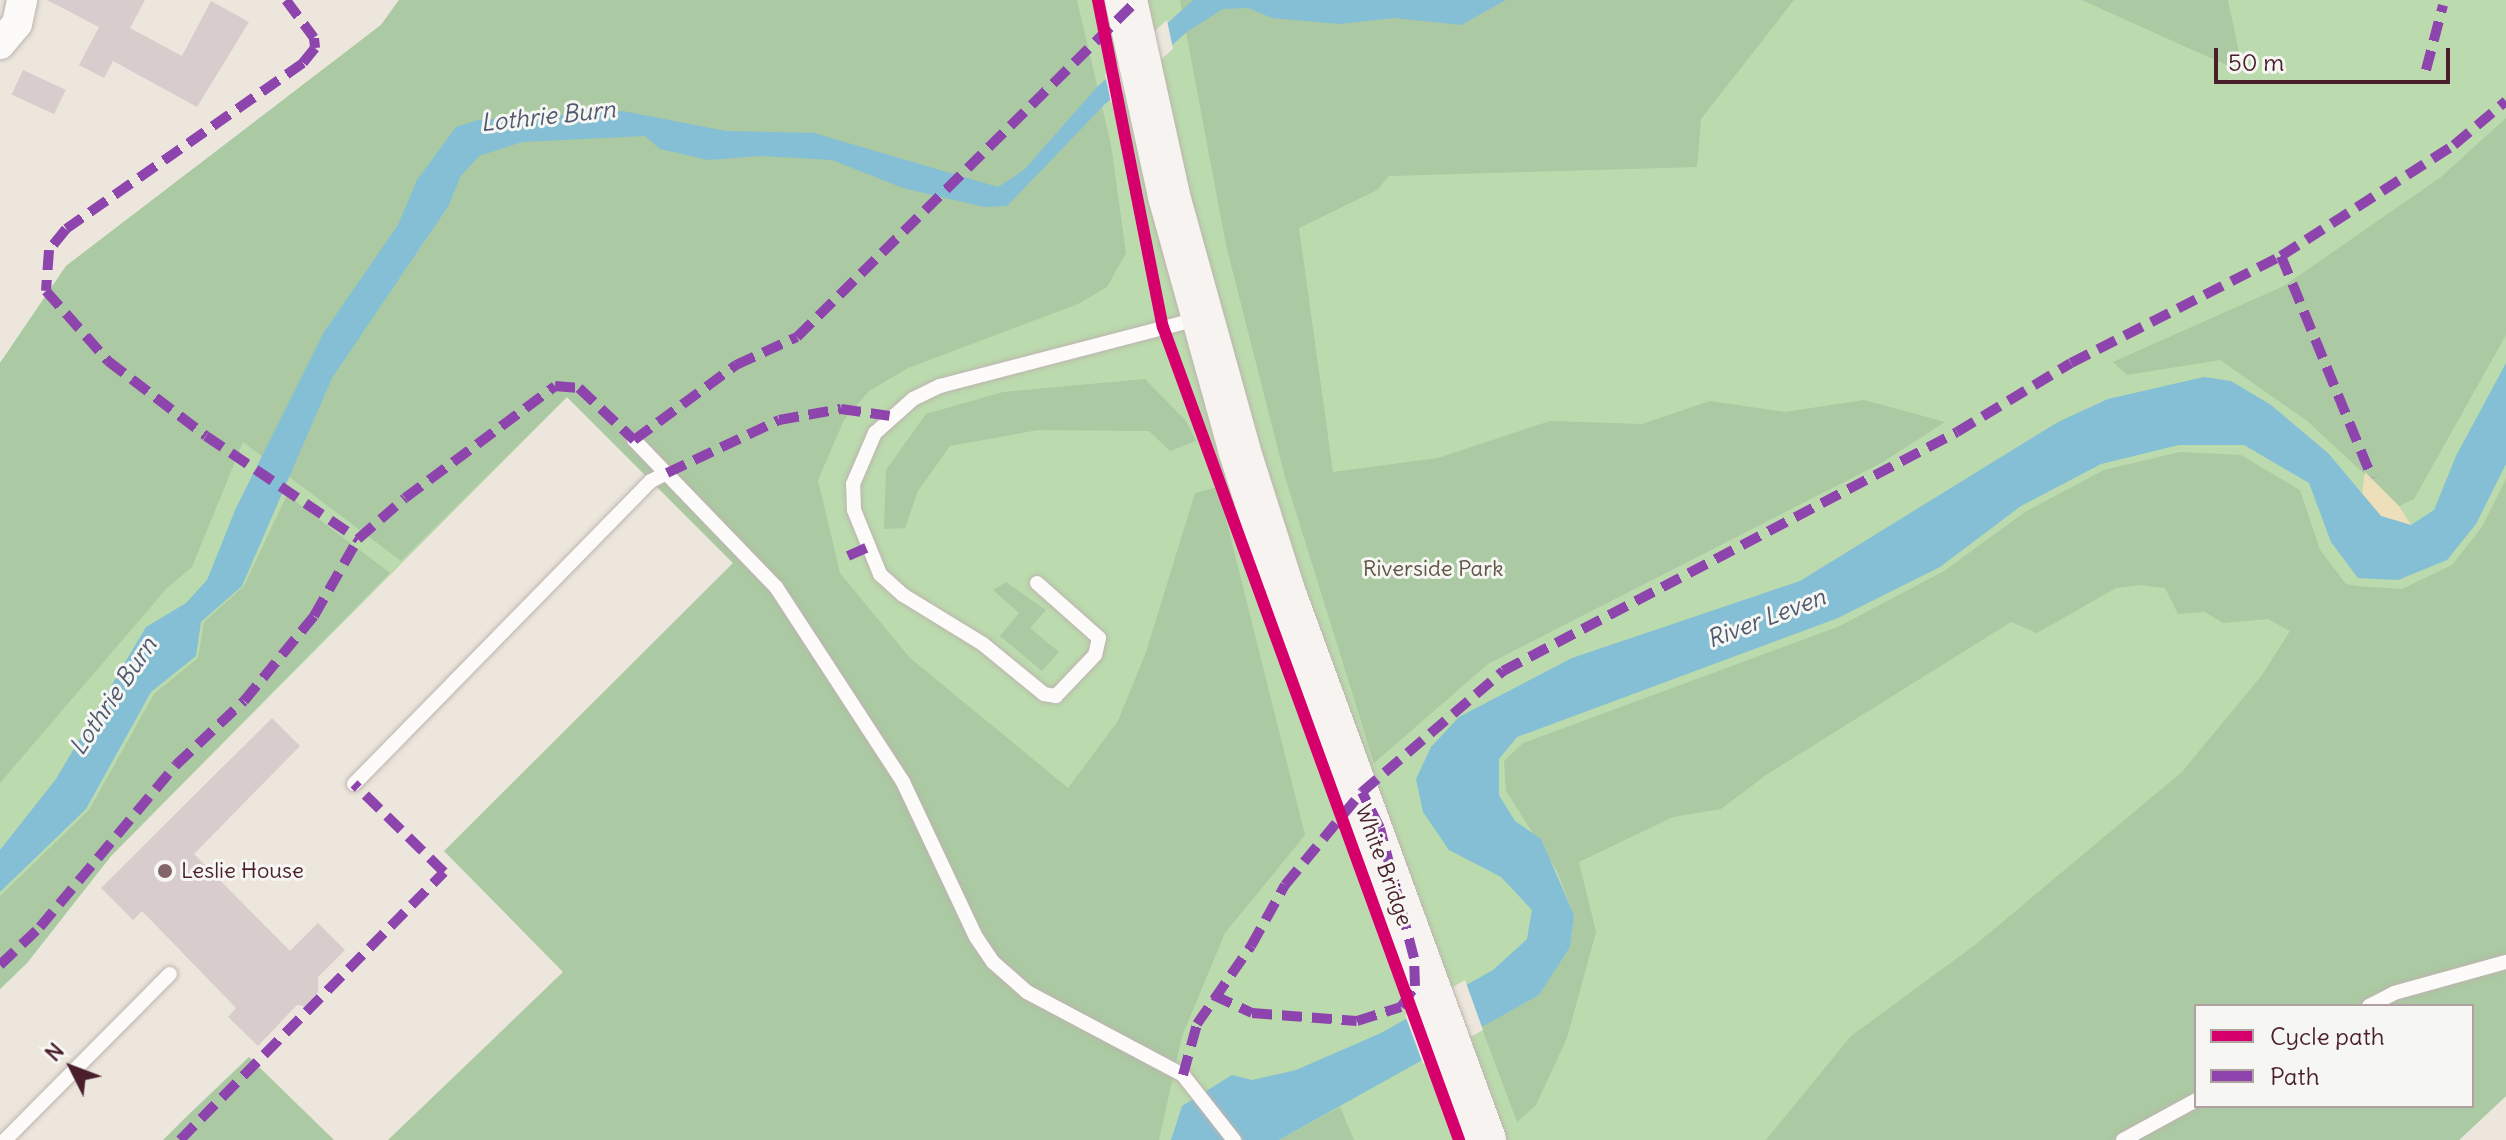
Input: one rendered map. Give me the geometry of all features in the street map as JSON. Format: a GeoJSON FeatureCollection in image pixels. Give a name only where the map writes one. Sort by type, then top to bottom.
{"type":"FeatureCollection","features":[{"type":"Feature","properties":{"kind":"main road","name":"White Bridge"},"geometry":{"type":"LineString","coordinates":[[1126,0],[1169,196],[1201,318],[1284,591],[1485,1140]]}},
{"type":"Feature","properties":{"kind":"street"},"geometry":{"type":"LineString","coordinates":[[0,44],[17,24],[22,0]]}},
{"type":"Feature","properties":{"kind":"lane"},"geometry":{"type":"LineString","coordinates":[[1037,583],[1099,638],[1095,655],[1056,696],[1044,694],[983,644],[903,595],[880,574],[854,510],[853,484],[875,433],[901,407],[940,386],[1201,318]]}},
{"type":"Feature","properties":{"kind":"lane"},"geometry":{"type":"LineString","coordinates":[[634,440],[776,587],[903,782],[976,937],[993,962],[1027,992],[1192,1084],[1234,1140]]}},
{"type":"Feature","properties":{"kind":"lane"},"geometry":{"type":"LineString","coordinates":[[354,784],[651,481],[667,473]]}},
{"type":"Feature","properties":{"kind":"lane"},"geometry":{"type":"LineString","coordinates":[[2373,1004],[2394,993],[2506,962]]}},
{"type":"Feature","properties":{"kind":"lane"},"geometry":{"type":"LineString","coordinates":[[5,1140],[170,974]]}},
{"type":"Feature","properties":{"kind":"lane"},"geometry":{"type":"LineString","coordinates":[[2123,1140],[2194,1101]]}},
{"type":"Feature","properties":{"kind":"green space","name":"Riverside Park"},"geometry":{"type":"Polygon","coordinates":[[[399,0],[2506,0],[2506,1096],[2459,1140],[659,1140],[733,563],[567,397],[111,856],[27,963],[0,989],[0,363],[66,266],[381,25],[399,0]]]}},
{"type":"Feature","properties":{"kind":"green space"},"geometry":{"type":"Polygon","coordinates":[[[399,0],[1077,0],[1111,145],[1126,253],[1107,287],[1078,304],[908,368],[869,391],[844,420],[818,480],[840,573],[910,658],[1068,788],[1118,721],[1146,652],[1195,493],[1218,487],[1305,835],[1225,933],[1182,1036],[1159,1140],[388,1140],[563,972],[444,851],[733,563],[567,397],[401,561],[243,442],[192,567],[167,588],[0,783],[0,363],[66,266],[381,25],[399,0]]]}},
{"type":"Feature","properties":{"kind":"green space"},"geometry":{"type":"Polygon","coordinates":[[[1180,0],[1794,0],[1701,119],[1697,167],[1389,176],[1377,190],[1299,228],[1333,472],[1438,458],[1550,421],[1642,424],[1710,401],[1785,412],[1864,400],[1945,422],[1883,462],[1488,664],[1374,763],[1285,477],[1226,245],[1180,0]]]}},
{"type":"Feature","properties":{"kind":"green space"},"geometry":{"type":"Polygon","coordinates":[[[2082,0],[2228,0],[2243,72],[2188,48],[2082,0]]]}},
{"type":"Feature","properties":{"kind":"green space"},"geometry":{"type":"Polygon","coordinates":[[[2506,118],[2506,335],[2414,499],[2399,506],[2306,420],[2220,360],[2127,375],[2113,362],[2284,286],[2441,177],[2506,118]]]}},
{"type":"Feature","properties":{"kind":"green space"},"geometry":{"type":"Polygon","coordinates":[[[1145,379],[1186,421],[1196,441],[1170,451],[1149,431],[1038,430],[950,446],[918,491],[905,528],[884,529],[886,470],[926,414],[1003,392],[1145,379]]]}},
{"type":"Feature","properties":{"kind":"green space"},"geometry":{"type":"Polygon","coordinates":[[[2180,452],[2241,455],[2300,490],[2320,550],[2346,584],[2402,589],[2452,565],[2482,527],[2506,479],[2506,1096],[2459,1140],[1766,1140],[1851,1036],[1975,945],[2182,772],[2262,675],[2290,631],[2268,619],[2223,623],[2205,612],[2178,614],[2165,588],[2141,585],[2116,588],[2037,633],[2011,622],[1766,775],[1721,809],[1673,817],[1579,862],[1596,932],[1567,1038],[1536,1105],[1517,1122],[1481,1026],[1539,995],[1570,947],[1574,915],[1557,871],[1506,791],[1504,761],[1523,743],[1840,626],[1944,571],[2025,512],[2104,470],[2180,452]]]}},
{"type":"Feature","properties":{"kind":"green space"},"geometry":{"type":"Polygon","coordinates":[[[287,495],[390,573],[111,856],[27,963],[0,989],[0,896],[89,810],[154,694],[198,658],[204,622],[244,586],[287,495]]]}},
{"type":"Feature","properties":{"kind":"green space"},"geometry":{"type":"Polygon","coordinates":[[[1006,582],[1046,610],[1030,628],[1059,652],[1042,671],[1000,636],[1019,613],[993,590],[1006,582]]]}},
{"type":"Feature","properties":{"kind":"green space"},"geometry":{"type":"Polygon","coordinates":[[[249,1057],[334,1140],[163,1140],[184,1119],[249,1057]]]}},
{"type":"Feature","properties":{"kind":"green space"},"geometry":{"type":"Polygon","coordinates":[[[1340,1107],[1354,1140],[1279,1140],[1340,1107]]]}},
{"type":"Feature","properties":{"kind":"sand"},"geometry":{"type":"Polygon","coordinates":[[[2365,472],[2399,506],[2411,525],[2381,516],[2362,494],[2365,472]]]}},
{"type":"Feature","properties":{"kind":"water","name":"Lothrie Burn"},"geometry":{"type":"Polygon","coordinates":[[[1193,0],[1506,0],[1461,25],[1394,18],[1340,24],[1272,18],[1248,8],[1223,9],[1188,31],[1104,105],[1007,206],[984,207],[903,188],[832,160],[760,156],[708,160],[660,149],[645,136],[522,142],[479,156],[460,177],[449,205],[332,378],[242,586],[201,622],[196,656],[151,692],[86,809],[0,892],[0,850],[56,779],[146,627],[186,603],[207,580],[236,508],[324,332],[398,225],[417,180],[456,127],[478,120],[623,111],[726,131],[814,133],[998,187],[1024,170],[1097,87],[1193,0]]]}},
{"type":"Feature","properties":{"kind":"water","name":"River Leven"},"geometry":{"type":"Polygon","coordinates":[[[2506,363],[2506,464],[2476,524],[2447,560],[2398,580],[2358,578],[2331,542],[2309,483],[2244,445],[2179,445],[2101,464],[2021,506],[1940,567],[1838,618],[1517,737],[1499,759],[1499,795],[1515,821],[1541,839],[1574,915],[1570,947],[1539,995],[1279,1140],[1171,1140],[1182,1106],[1232,1075],[1252,1080],[1296,1070],[1381,1033],[1493,970],[1527,939],[1532,910],[1501,877],[1449,850],[1423,812],[1416,779],[1431,747],[1459,717],[1572,658],[1800,581],[2058,422],[2108,399],[2204,377],[2231,381],[2271,405],[2328,453],[2381,516],[2411,525],[2434,510],[2456,456],[2506,363]]]}},
{"type":"Feature","properties":{"kind":"pier"},"geometry":{"type":"Polygon","coordinates":[[[1167,20],[1173,49],[1111,103],[1105,74],[1167,20]]]}},
{"type":"Feature","properties":{"kind":"pier"},"geometry":{"type":"Polygon","coordinates":[[[1465,980],[1483,1030],[1423,1064],[1405,1015],[1465,980]]]}},
{"type":"Feature","properties":{"kind":"building"},"geometry":{"type":"Polygon","coordinates":[[[47,0],[145,0],[130,28],[182,56],[211,1],[249,22],[197,107],[113,61],[104,78],[79,65],[99,27],[47,0]]]}},
{"type":"Feature","properties":{"kind":"building"},"geometry":{"type":"Polygon","coordinates":[[[23,70],[66,90],[54,114],[12,94],[23,70]]]}},
{"type":"Feature","properties":{"kind":"building","name":"Leslie House"},"geometry":{"type":"Polygon","coordinates":[[[272,718],[300,746],[194,854],[290,951],[318,923],[345,950],[318,977],[318,992],[305,1006],[297,1005],[258,1046],[228,1017],[236,1008],[142,911],[133,920],[101,888],[272,718]]]}},
{"type":"Feature","properties":{"kind":"marked path"},"geometry":{"type":"LineString","coordinates":[[286,0],[314,38],[315,48],[303,63],[66,229],[49,250],[46,291],[108,361],[206,436],[358,539]]}},
{"type":"Feature","properties":{"kind":"marked path"},"geometry":{"type":"LineString","coordinates":[[0,965],[40,927],[176,765],[244,701],[314,616],[358,539],[405,498],[555,386],[579,388],[634,440],[736,365],[797,337],[1138,0]]}},
{"type":"Feature","properties":{"kind":"marked path"},"geometry":{"type":"LineString","coordinates":[[2426,70],[2443,5]]}},
{"type":"Feature","properties":{"kind":"marked path"},"geometry":{"type":"LineString","coordinates":[[1183,1075],[1197,1024],[1251,946],[1285,885],[1362,792],[1503,671],[1957,432],[2071,363],[2281,256],[2454,145],[2506,101]]}},
{"type":"Feature","properties":{"kind":"marked path"},"geometry":{"type":"LineString","coordinates":[[2281,256],[2372,478]]}},
{"type":"Feature","properties":{"kind":"marked path"},"geometry":{"type":"LineString","coordinates":[[667,473],[779,420],[841,409],[890,416]]}},
{"type":"Feature","properties":{"kind":"marked path"},"geometry":{"type":"LineString","coordinates":[[848,556],[866,548]]}},
{"type":"Feature","properties":{"kind":"marked path"},"geometry":{"type":"LineString","coordinates":[[180,1140],[444,872],[354,784]]}},
{"type":"Feature","properties":{"kind":"marked path"},"geometry":{"type":"LineString","coordinates":[[1213,995],[1252,1013],[1357,1021],[1401,1007],[1415,986],[1414,958],[1380,828],[1362,792]]}},
{"type":"Feature","properties":{"kind":"cycle path"},"geometry":{"type":"LineString","coordinates":[[1098,0],[1163,327],[1459,1140]]}},
{"type":"Feature","properties":{"kind":"place","name":"Leslie House"},"geometry":{"type":"Point","coordinates":[165,871]}}]}
